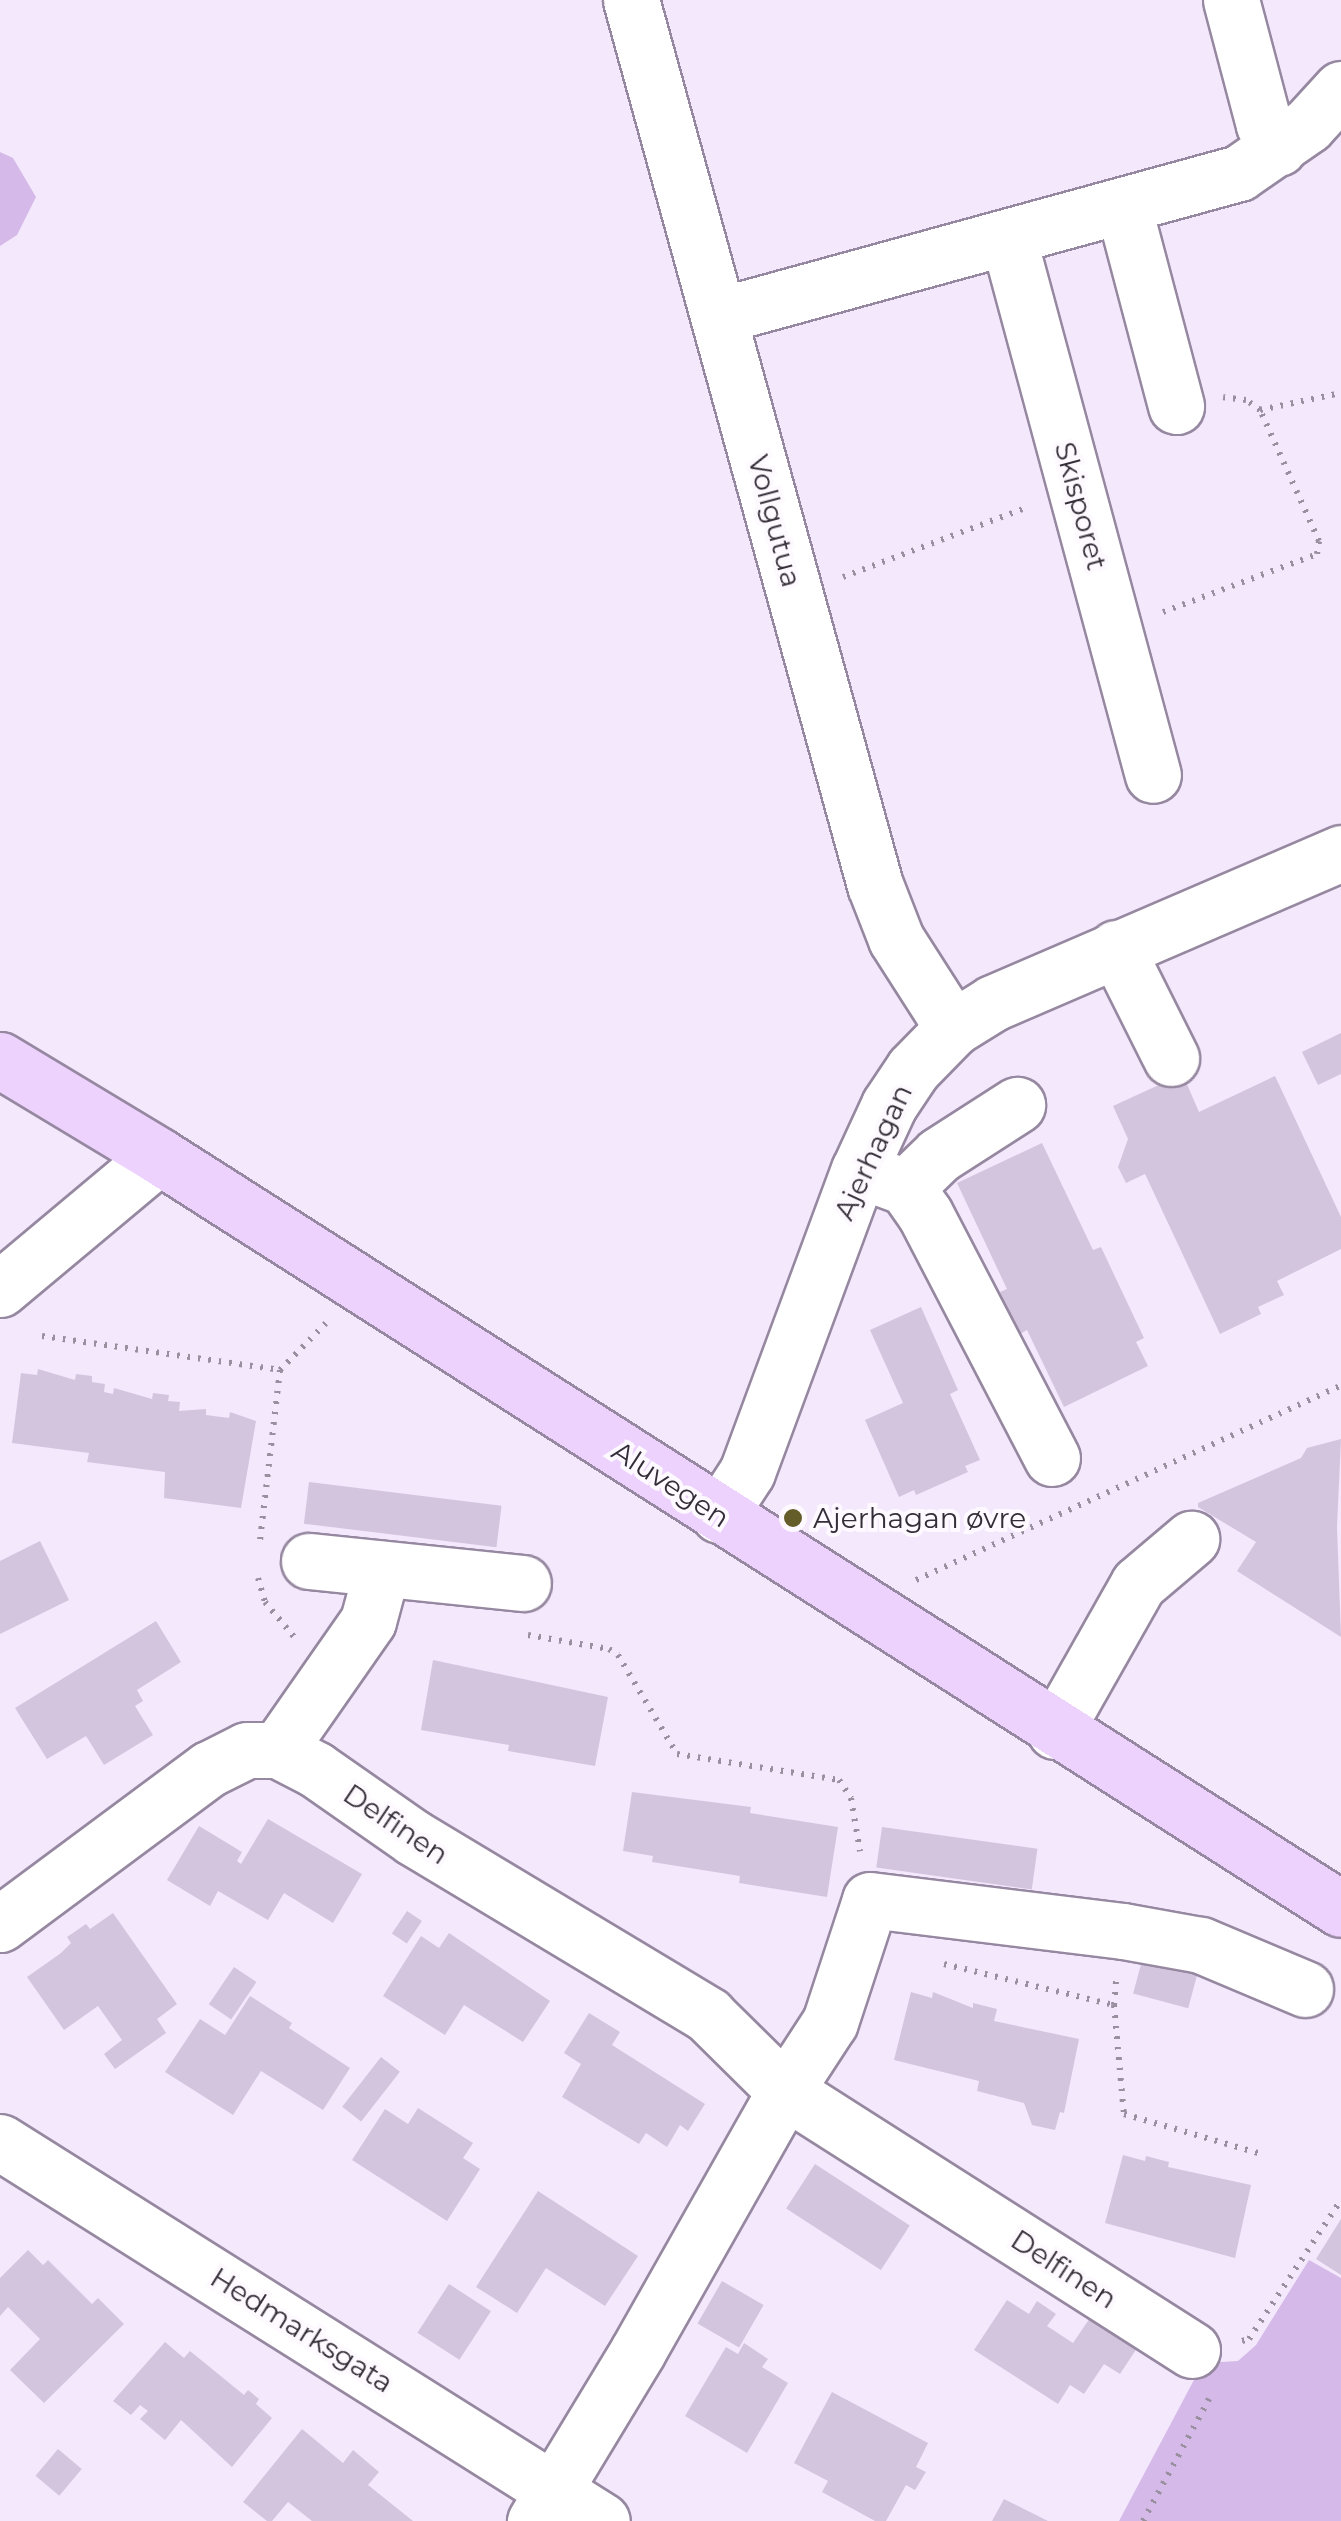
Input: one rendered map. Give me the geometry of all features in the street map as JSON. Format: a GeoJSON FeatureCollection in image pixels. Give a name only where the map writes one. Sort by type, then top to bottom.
{"type":"FeatureCollection","features":[{"type":"Feature","properties":{"kind":"main road","name":"Aluvegen"},"geometry":{"type":"LineString","coordinates":[[0,1060],[158,1156],[1055,1731],[1341,1909]]}},
{"type":"Feature","properties":{"kind":"street","name":"Vollgutua"},"geometry":{"type":"LineString","coordinates":[[631,0],[875,885],[896,939],[953,1028]]}},
{"type":"Feature","properties":{"kind":"street"},"geometry":{"type":"LineString","coordinates":[[1231,0],[1264,125],[1279,148]]}},
{"type":"Feature","properties":{"kind":"street"},"geometry":{"type":"LineString","coordinates":[[718,316],[1239,173],[1279,148],[1341,89]]}},
{"type":"Feature","properties":{"kind":"street"},"geometry":{"type":"LineString","coordinates":[[1123,205],[1176,406]]}},
{"type":"Feature","properties":{"kind":"street","name":"Skisporet"},"geometry":{"type":"LineString","coordinates":[[1008,236],[1153,776]]}},
{"type":"Feature","properties":{"kind":"street","name":"Ajerhagan"},"geometry":{"type":"LineString","coordinates":[[719,1515],[747,1472],[882,1179],[888,1105],[913,1069],[953,1028],[993,1003],[1341,853]]}},
{"type":"Feature","properties":{"kind":"street"},"geometry":{"type":"LineString","coordinates":[[1116,948],[1171,1058]]}},
{"type":"Feature","properties":{"kind":"street"},"geometry":{"type":"LineString","coordinates":[[1016,1105],[939,1156],[882,1179],[925,1214],[1052,1458]]}},
{"type":"Feature","properties":{"kind":"street"},"geometry":{"type":"LineString","coordinates":[[0,1289],[158,1156]]}},
{"type":"Feature","properties":{"kind":"street"},"geometry":{"type":"LineString","coordinates":[[1055,1731],[1138,1584],[1191,1539]]}},
{"type":"Feature","properties":{"kind":"street"},"geometry":{"type":"LineString","coordinates":[[275,1556],[382,1569],[521,1609]]}},
{"type":"Feature","properties":{"kind":"street"},"geometry":{"type":"LineString","coordinates":[[0,1924],[209,1769],[247,1750],[278,1750],[368,1622],[382,1569]]}},
{"type":"Feature","properties":{"kind":"street","name":"Delfinen"},"geometry":{"type":"LineString","coordinates":[[278,1750],[315,1769],[414,1838],[708,2014],[785,2090],[1202,2370]]}},
{"type":"Feature","properties":{"kind":"street"},"geometry":{"type":"LineString","coordinates":[[544,2505],[638,2351],[785,2090],[830,2022],[870,1900],[1122,1931],[1201,1945],[1305,1989]]}},
{"type":"Feature","properties":{"kind":"street","name":"Hedmarksgata"},"geometry":{"type":"LineString","coordinates":[[0,2142],[544,2505],[602,2521]]}},
{"type":"Feature","properties":{"kind":"path"},"geometry":{"type":"LineString","coordinates":[[1260,410],[1341,392]]}},
{"type":"Feature","properties":{"kind":"path"},"geometry":{"type":"LineString","coordinates":[[1114,631],[1316,554],[1319,541],[1260,410],[1246,400],[1226,396],[1176,406]]}},
{"type":"Feature","properties":{"kind":"path"},"geometry":{"type":"LineString","coordinates":[[795,595],[1076,488]]}},
{"type":"Feature","properties":{"kind":"path"},"geometry":{"type":"LineString","coordinates":[[326,1323],[280,1370],[275,1556],[265,1602],[328,1678]]}},
{"type":"Feature","properties":{"kind":"path"},"geometry":{"type":"LineString","coordinates":[[42,1336],[280,1370]]}},
{"type":"Feature","properties":{"kind":"path"},"geometry":{"type":"LineString","coordinates":[[910,1582],[1341,1386]]}},
{"type":"Feature","properties":{"kind":"path"},"geometry":{"type":"LineString","coordinates":[[521,1609],[618,1655],[677,1754],[839,1780],[850,1798],[859,1840],[860,1873],[870,1900]]}},
{"type":"Feature","properties":{"kind":"path"},"geometry":{"type":"LineString","coordinates":[[930,1961],[1114,2005],[1124,2114],[1258,2153]]}},
{"type":"Feature","properties":{"kind":"path"},"geometry":{"type":"LineString","coordinates":[[1144,2521],[1202,2370],[1249,2339],[1341,2200]]}},
{"type":"Feature","properties":{"kind":"shaded area"},"geometry":{"type":"Polygon","coordinates":[[[0,152],[13,158],[36,197],[17,235],[0,246],[0,152]]]}},
{"type":"Feature","properties":{"kind":"shaded area"},"geometry":{"type":"Polygon","coordinates":[[[1309,2260],[1341,2278],[1341,2521],[1119,2521],[1203,2363],[1238,2361],[1256,2345],[1309,2260]]]}},
{"type":"Feature","properties":{"kind":"building"},"geometry":{"type":"Polygon","coordinates":[[[1341,1033],[1341,1074],[1318,1085],[1302,1052],[1341,1033]]]}},
{"type":"Feature","properties":{"kind":"building"},"geometry":{"type":"Polygon","coordinates":[[[1275,1076],[1341,1217],[1341,1249],[1277,1281],[1284,1295],[1258,1307],[1261,1314],[1220,1334],[1145,1174],[1126,1183],[1118,1167],[1128,1139],[1113,1106],[1174,1078],[1177,1086],[1186,1082],[1199,1112],[1275,1076]]]}},
{"type":"Feature","properties":{"kind":"building"},"geometry":{"type":"Polygon","coordinates":[[[1042,1143],[1093,1250],[1101,1247],[1144,1338],[1136,1342],[1148,1366],[1064,1407],[1027,1330],[1020,1334],[1000,1292],[1007,1289],[957,1183],[1042,1143]]]}},
{"type":"Feature","properties":{"kind":"building"},"geometry":{"type":"Polygon","coordinates":[[[921,1307],[958,1390],[950,1394],[980,1460],[965,1466],[968,1472],[916,1495],[914,1490],[899,1497],[865,1420],[903,1403],[870,1330],[921,1307]]]}},
{"type":"Feature","properties":{"kind":"building"},"geometry":{"type":"Polygon","coordinates":[[[38,1369],[75,1380],[76,1374],[92,1376],[92,1382],[105,1384],[104,1392],[113,1394],[114,1388],[152,1399],[153,1393],[169,1395],[168,1401],[180,1402],[179,1411],[206,1409],[206,1415],[229,1418],[230,1412],[256,1421],[241,1508],[164,1498],[165,1472],[87,1462],[89,1453],[12,1443],[21,1373],[37,1375],[38,1369]]]}},
{"type":"Feature","properties":{"kind":"building"},"geometry":{"type":"Polygon","coordinates":[[[1341,1439],[1337,1527],[1341,1637],[1237,1571],[1256,1542],[1198,1507],[1198,1503],[1301,1458],[1307,1448],[1341,1439]]]}},
{"type":"Feature","properties":{"kind":"building"},"geometry":{"type":"Polygon","coordinates":[[[309,1482],[502,1506],[496,1547],[304,1524],[309,1482]]]}},
{"type":"Feature","properties":{"kind":"building"},"geometry":{"type":"Polygon","coordinates":[[[40,1541],[69,1600],[0,1634],[0,1561],[40,1541]]]}},
{"type":"Feature","properties":{"kind":"building"},"geometry":{"type":"Polygon","coordinates":[[[156,1621],[181,1662],[137,1690],[143,1701],[135,1706],[153,1735],[104,1765],[86,1736],[47,1759],[15,1708],[156,1621]]]}},
{"type":"Feature","properties":{"kind":"building"},"geometry":{"type":"Polygon","coordinates":[[[433,1660],[608,1697],[595,1766],[508,1751],[509,1745],[421,1730],[433,1660]]]}},
{"type":"Feature","properties":{"kind":"building"},"geometry":{"type":"Polygon","coordinates":[[[632,1792],[751,1807],[750,1813],[838,1827],[827,1897],[739,1883],[740,1876],[652,1862],[653,1856],[623,1851],[632,1792]]]}},
{"type":"Feature","properties":{"kind":"building"},"geometry":{"type":"Polygon","coordinates":[[[268,1819],[362,1874],[333,1923],[284,1893],[268,1920],[218,1891],[210,1906],[167,1880],[199,1826],[242,1852],[237,1861],[241,1864],[268,1819]]]}},
{"type":"Feature","properties":{"kind":"building"},"geometry":{"type":"Polygon","coordinates":[[[882,1827],[1037,1849],[1032,1889],[876,1868],[882,1827]]]}},
{"type":"Feature","properties":{"kind":"building"},"geometry":{"type":"Polygon","coordinates":[[[407,1911],[422,1921],[407,1943],[392,1933],[407,1911]]]}},
{"type":"Feature","properties":{"kind":"building"},"geometry":{"type":"Polygon","coordinates":[[[113,1913],[177,2004],[157,2019],[166,2033],[115,2069],[104,2054],[122,2040],[98,2006],[64,2030],[27,1977],[71,1943],[67,1937],[86,1924],[90,1929],[113,1913]]]}},
{"type":"Feature","properties":{"kind":"building"},"geometry":{"type":"Polygon","coordinates":[[[449,1933],[550,2001],[523,2042],[464,2005],[445,2035],[383,1996],[421,1936],[439,1948],[449,1933]]]}},
{"type":"Feature","properties":{"kind":"building"},"geometry":{"type":"Polygon","coordinates":[[[1144,1953],[1199,1968],[1188,2008],[1133,1994],[1144,1953]]]}},
{"type":"Feature","properties":{"kind":"building"},"geometry":{"type":"Polygon","coordinates":[[[234,1967],[256,1982],[231,2019],[209,2004],[234,1967]]]}},
{"type":"Feature","properties":{"kind":"building"},"geometry":{"type":"Polygon","coordinates":[[[911,1992],[932,1998],[933,1992],[973,2008],[973,2003],[997,2009],[994,2021],[1079,2039],[1064,2113],[1060,2112],[1055,2130],[1032,2125],[1024,2103],[977,2091],[979,2081],[894,2060],[911,1992]]]}},
{"type":"Feature","properties":{"kind":"building"},"geometry":{"type":"Polygon","coordinates":[[[250,1996],[292,2023],[289,2028],[350,2068],[323,2110],[261,2071],[233,2115],[165,2072],[200,2019],[225,2035],[250,1996]]]}},
{"type":"Feature","properties":{"kind":"building"},"geometry":{"type":"Polygon","coordinates":[[[589,2013],[620,2032],[612,2045],[705,2104],[688,2131],[680,2125],[667,2147],[646,2133],[639,2144],[562,2097],[581,2064],[564,2053],[589,2013]]]}},
{"type":"Feature","properties":{"kind":"building"},"geometry":{"type":"Polygon","coordinates":[[[381,2057],[400,2072],[361,2121],[342,2107],[381,2057]]]}},
{"type":"Feature","properties":{"kind":"building"},"geometry":{"type":"Polygon","coordinates":[[[418,2108],[473,2143],[463,2158],[480,2169],[447,2221],[352,2160],[385,2109],[408,2124],[418,2108]]]}},
{"type":"Feature","properties":{"kind":"building"},"geometry":{"type":"Polygon","coordinates":[[[1123,2155],[1145,2161],[1146,2156],[1169,2162],[1168,2167],[1251,2185],[1235,2258],[1105,2223],[1123,2155]]]}},
{"type":"Feature","properties":{"kind":"building"},"geometry":{"type":"Polygon","coordinates":[[[815,2164],[910,2226],[881,2270],[786,2208],[815,2164]]]}},
{"type":"Feature","properties":{"kind":"building"},"geometry":{"type":"Polygon","coordinates":[[[538,2191],[638,2256],[605,2306],[546,2268],[517,2313],[476,2287],[538,2191]]]}},
{"type":"Feature","properties":{"kind":"building"},"geometry":{"type":"Polygon","coordinates":[[[1341,2219],[1341,2275],[1316,2259],[1341,2219]]]}},
{"type":"Feature","properties":{"kind":"building"},"geometry":{"type":"Polygon","coordinates":[[[28,2250],[43,2265],[48,2260],[92,2304],[98,2298],[124,2324],[44,2403],[10,2370],[40,2339],[8,2307],[0,2316],[0,2278],[28,2250]]]}},
{"type":"Feature","properties":{"kind":"building"},"geometry":{"type":"Polygon","coordinates":[[[722,2281],[764,2305],[739,2347],[698,2323],[722,2281]]]}},
{"type":"Feature","properties":{"kind":"building"},"geometry":{"type":"Polygon","coordinates":[[[449,2284],[491,2311],[459,2360],[417,2333],[449,2284]]]}},
{"type":"Feature","properties":{"kind":"building"},"geometry":{"type":"Polygon","coordinates":[[[1007,2300],[1029,2314],[1037,2301],[1056,2314],[1047,2326],[1073,2343],[1094,2312],[1141,2342],[1120,2374],[1104,2364],[1084,2394],[1070,2385],[1058,2404],[974,2350],[1007,2300]]]}},
{"type":"Feature","properties":{"kind":"building"},"geometry":{"type":"Polygon","coordinates":[[[165,2342],[184,2358],[190,2351],[244,2395],[248,2390],[259,2399],[256,2404],[272,2418],[232,2467],[181,2420],[165,2440],[140,2419],[148,2411],[140,2405],[131,2415],[113,2401],[165,2342]]]}},
{"type":"Feature","properties":{"kind":"building"},"geometry":{"type":"Polygon","coordinates":[[[744,2343],[768,2359],[762,2367],[788,2383],[747,2453],[685,2416],[726,2347],[738,2354],[744,2343]]]}},
{"type":"Feature","properties":{"kind":"building"},"geometry":{"type":"Polygon","coordinates":[[[832,2392],[928,2443],[916,2467],[926,2472],[915,2490],[906,2485],[886,2521],[875,2521],[822,2492],[828,2481],[794,2463],[832,2392]]]}},
{"type":"Feature","properties":{"kind":"building"},"geometry":{"type":"Polygon","coordinates":[[[302,2429],[343,2463],[353,2450],[379,2472],[368,2485],[413,2521],[312,2521],[288,2502],[272,2521],[267,2521],[243,2502],[302,2429]]]}},
{"type":"Feature","properties":{"kind":"building"},"geometry":{"type":"Polygon","coordinates":[[[58,2449],[82,2469],[59,2496],[36,2476],[58,2449]]]}},
{"type":"Feature","properties":{"kind":"building"},"geometry":{"type":"Polygon","coordinates":[[[1004,2499],[1048,2521],[992,2521],[1004,2499]]]}},
{"type":"Feature","properties":{"kind":"place","name":"Ajerhagan øvre"},"geometry":{"type":"Point","coordinates":[793,1518]}}]}
